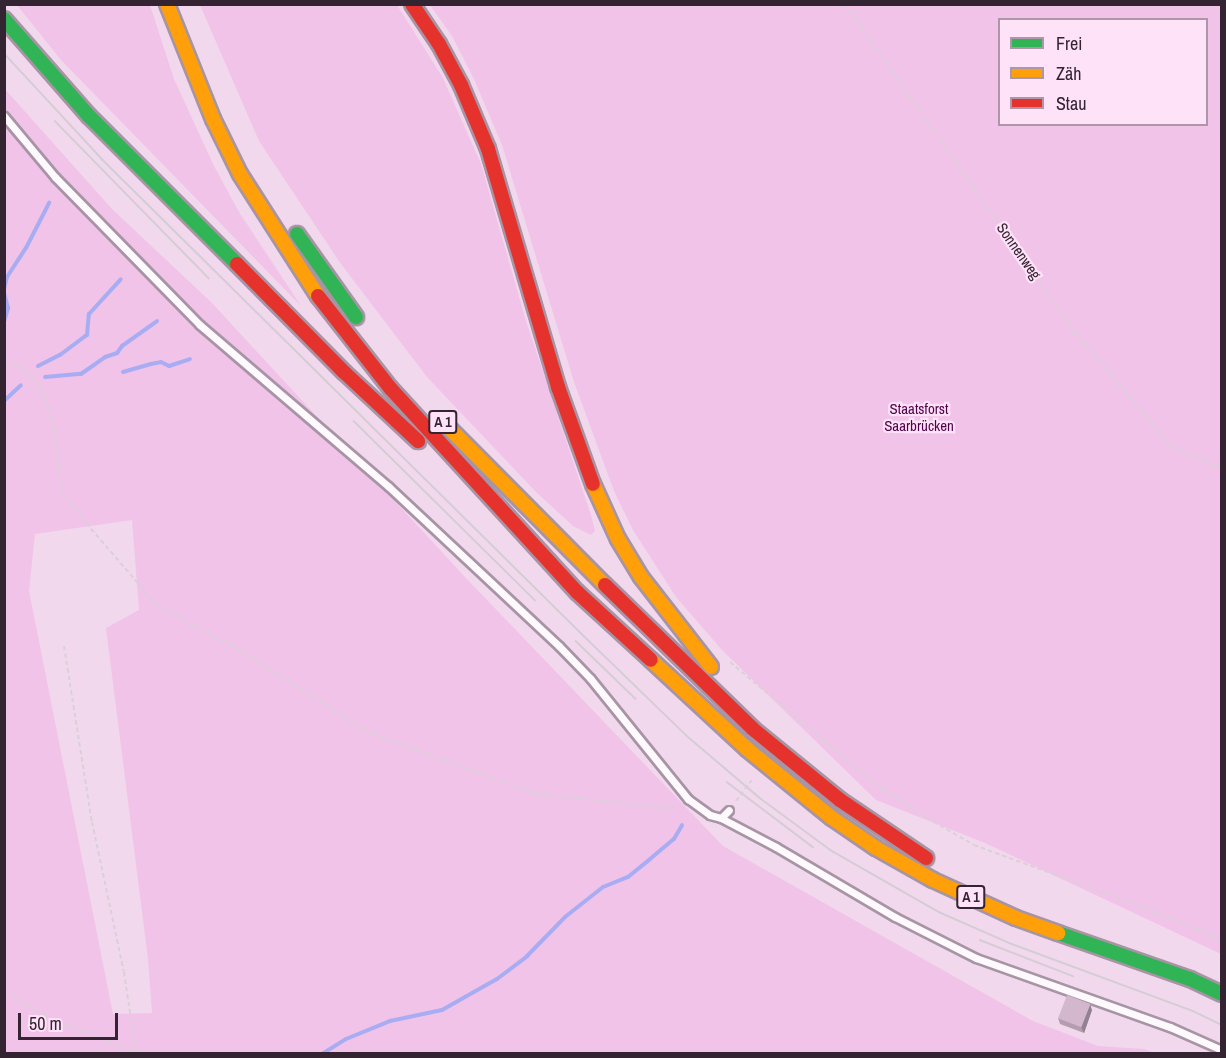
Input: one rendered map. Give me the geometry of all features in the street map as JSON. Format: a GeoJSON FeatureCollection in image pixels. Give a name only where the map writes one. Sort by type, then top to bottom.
{"type":"FeatureCollection","features":[{"type":"Feature","properties":{"kind":"highway","name":"A 1"},"geometry":{"type":"LineString","coordinates":[[168,4],[213,119],[240,174],[307,282],[391,389],[531,545],[577,592],[747,749],[832,818],[876,848],[933,880],[1016,918],[1190,979],[1221,993]]}},
{"type":"Feature","properties":{"kind":"highway"},"geometry":{"type":"LineString","coordinates":[[412,4],[439,44],[461,85],[488,149],[558,387],[583,460],[618,539],[666,612],[799,766]]}},
{"type":"Feature","properties":{"kind":"highway"},"geometry":{"type":"LineString","coordinates":[[4,19],[89,116],[345,373],[531,545]]}},
{"type":"Feature","properties":{"kind":"highway"},"geometry":{"type":"LineString","coordinates":[[291,225],[322,272],[364,328]]}},
{"type":"Feature","properties":{"kind":"highway","name":"A 1"},"geometry":{"type":"LineString","coordinates":[[434,412],[544,526],[753,729],[840,800],[936,864]]}},
{"type":"Feature","properties":{"kind":"lane"},"geometry":{"type":"LineString","coordinates":[[4,116],[55,177],[200,325],[388,486],[559,645],[591,678],[688,799],[710,815],[721,818],[776,847],[895,917],[976,958],[1170,1027],[1221,1050]]}},
{"type":"Feature","properties":{"kind":"lane"},"geometry":{"type":"LineString","coordinates":[[721,818],[729,810]]}},
{"type":"Feature","properties":{"kind":"path","name":"Sonnenweg"},"geometry":{"type":"LineString","coordinates":[[845,4],[1075,332],[1171,446],[1216,465],[1221,464]]}},
{"type":"Feature","properties":{"kind":"path"},"geometry":{"type":"LineString","coordinates":[[4,360],[20,366],[31,376],[44,394],[54,427],[62,489],[86,523],[156,604],[230,644],[372,734],[537,794],[670,808],[688,799]]}},
{"type":"Feature","properties":{"kind":"path"},"geometry":{"type":"LineString","coordinates":[[64,646],[92,822],[124,972],[136,1053]]}},
{"type":"Feature","properties":{"kind":"path"},"geometry":{"type":"LineString","coordinates":[[722,655],[874,783],[927,818],[974,845],[1198,929],[1221,942]]}},
{"type":"Feature","properties":{"kind":"path"},"geometry":{"type":"LineString","coordinates":[[729,810],[756,775]]}},
{"type":"Feature","properties":{"kind":"path"},"geometry":{"type":"LineString","coordinates":[[4,991],[44,1015],[123,1045],[136,1053]]}},
{"type":"Feature","properties":{"kind":"green space"},"geometry":{"type":"Polygon","coordinates":[[[17,5],[150,5],[174,79],[214,166],[239,212],[301,306],[61,60],[17,5]]]}},
{"type":"Feature","properties":{"kind":"green space"},"geometry":{"type":"Polygon","coordinates":[[[200,5],[397,5],[443,78],[481,164],[526,321],[591,515],[595,531],[591,535],[573,526],[535,491],[427,377],[341,264],[259,141],[200,5]]]}},
{"type":"Feature","properties":{"kind":"green space","name":"Staatsforst Saarbrücken"},"geometry":{"type":"Polygon","coordinates":[[[430,5],[1221,5],[1221,954],[985,843],[876,800],[722,650],[676,597],[633,530],[614,491],[574,382],[502,145],[474,79],[452,36],[430,5]]]}},
{"type":"Feature","properties":{"kind":"green space"},"geometry":{"type":"Polygon","coordinates":[[[4,88],[112,209],[212,303],[464,576],[723,846],[1033,1021],[1098,1046],[1144,1049],[1154,1053],[5,1053],[4,88]],[[132,520],[35,534],[29,591],[113,1014],[152,1013],[148,959],[106,628],[139,610],[132,520]]]}},
{"type":"Feature","properties":{"kind":"building"},"geometry":{"type":"Polygon","coordinates":[[[1067,995],[1090,1004],[1081,1027],[1058,1018],[1067,995]]]}},
{"type":"Feature","properties":{"kind":"waterway"},"geometry":{"type":"LineString","coordinates":[[4,289],[7,277],[26,248],[49,203]]}},
{"type":"Feature","properties":{"kind":"waterway"},"geometry":{"type":"LineString","coordinates":[[38,366],[60,355],[87,335],[89,314],[121,279]]}},
{"type":"Feature","properties":{"kind":"waterway"},"geometry":{"type":"LineString","coordinates":[[4,293],[8,308],[4,322]]}},
{"type":"Feature","properties":{"kind":"waterway"},"geometry":{"type":"LineString","coordinates":[[45,377],[81,374],[105,357],[117,353],[122,346],[157,321]]}},
{"type":"Feature","properties":{"kind":"waterway"},"geometry":{"type":"LineString","coordinates":[[123,372],[161,362],[169,366],[190,359]]}},
{"type":"Feature","properties":{"kind":"waterway"},"geometry":{"type":"LineString","coordinates":[[4,401],[21,385]]}},
{"type":"Feature","properties":{"kind":"waterway"},"geometry":{"type":"LineString","coordinates":[[322,1054],[346,1039],[390,1021],[442,1010],[497,979],[527,956],[565,917],[603,887],[628,877],[650,859],[674,839],[682,825]]}},
{"type":"Feature","properties":{"kind":"tram line"},"geometry":{"type":"LineString","coordinates":[[4,53],[103,160],[584,636],[686,735],[760,798],[832,851],[939,912],[1012,944],[1193,1011],[1222,1025]]}},
{"type":"Feature","properties":{"kind":"tram line"},"geometry":{"type":"LineString","coordinates":[[55,121],[209,278]]}},
{"type":"Feature","properties":{"kind":"tram line"},"geometry":{"type":"LineString","coordinates":[[354,421],[535,600]]}},
{"type":"Feature","properties":{"kind":"tram line"},"geometry":{"type":"LineString","coordinates":[[576,641],[636,699]]}},
{"type":"Feature","properties":{"kind":"tram line"},"geometry":{"type":"LineString","coordinates":[[727,782],[813,847]]}},
{"type":"Feature","properties":{"kind":"tram line"},"geometry":{"type":"LineString","coordinates":[[980,940],[1073,976]]}},
{"type":"Feature","properties":{"kind":"traffic: fast"},"geometry":{"type":"LineString","coordinates":[[4,19],[89,116],[237,264]]}},
{"type":"Feature","properties":{"kind":"traffic: fast"},"geometry":{"type":"LineString","coordinates":[[297,234],[356,317]]}},
{"type":"Feature","properties":{"kind":"traffic: fast"},"geometry":{"type":"LineString","coordinates":[[1058,933],[1190,979],[1222,994]]}},
{"type":"Feature","properties":{"kind":"traffic: slow"},"geometry":{"type":"LineString","coordinates":[[167,4],[213,119],[240,174],[318,296]]}},
{"type":"Feature","properties":{"kind":"traffic: slow"},"geometry":{"type":"LineString","coordinates":[[442,421],[605,585]]}},
{"type":"Feature","properties":{"kind":"traffic: slow"},"geometry":{"type":"LineString","coordinates":[[593,484],[618,539],[641,577],[711,667]]}},
{"type":"Feature","properties":{"kind":"traffic: slow"},"geometry":{"type":"LineString","coordinates":[[651,660],[747,749],[832,818],[876,848],[933,880],[1016,918],[1058,933]]}},
{"type":"Feature","properties":{"kind":"traffic: jam"},"geometry":{"type":"LineString","coordinates":[[412,4],[439,44],[461,85],[488,149],[558,387],[593,484]]}},
{"type":"Feature","properties":{"kind":"traffic: jam"},"geometry":{"type":"LineString","coordinates":[[237,264],[345,373],[418,441]]}},
{"type":"Feature","properties":{"kind":"traffic: jam"},"geometry":{"type":"LineString","coordinates":[[318,296],[391,389],[577,592],[651,660]]}},
{"type":"Feature","properties":{"kind":"traffic: jam"},"geometry":{"type":"LineString","coordinates":[[605,585],[753,729],[840,800],[926,858]]}}]}
